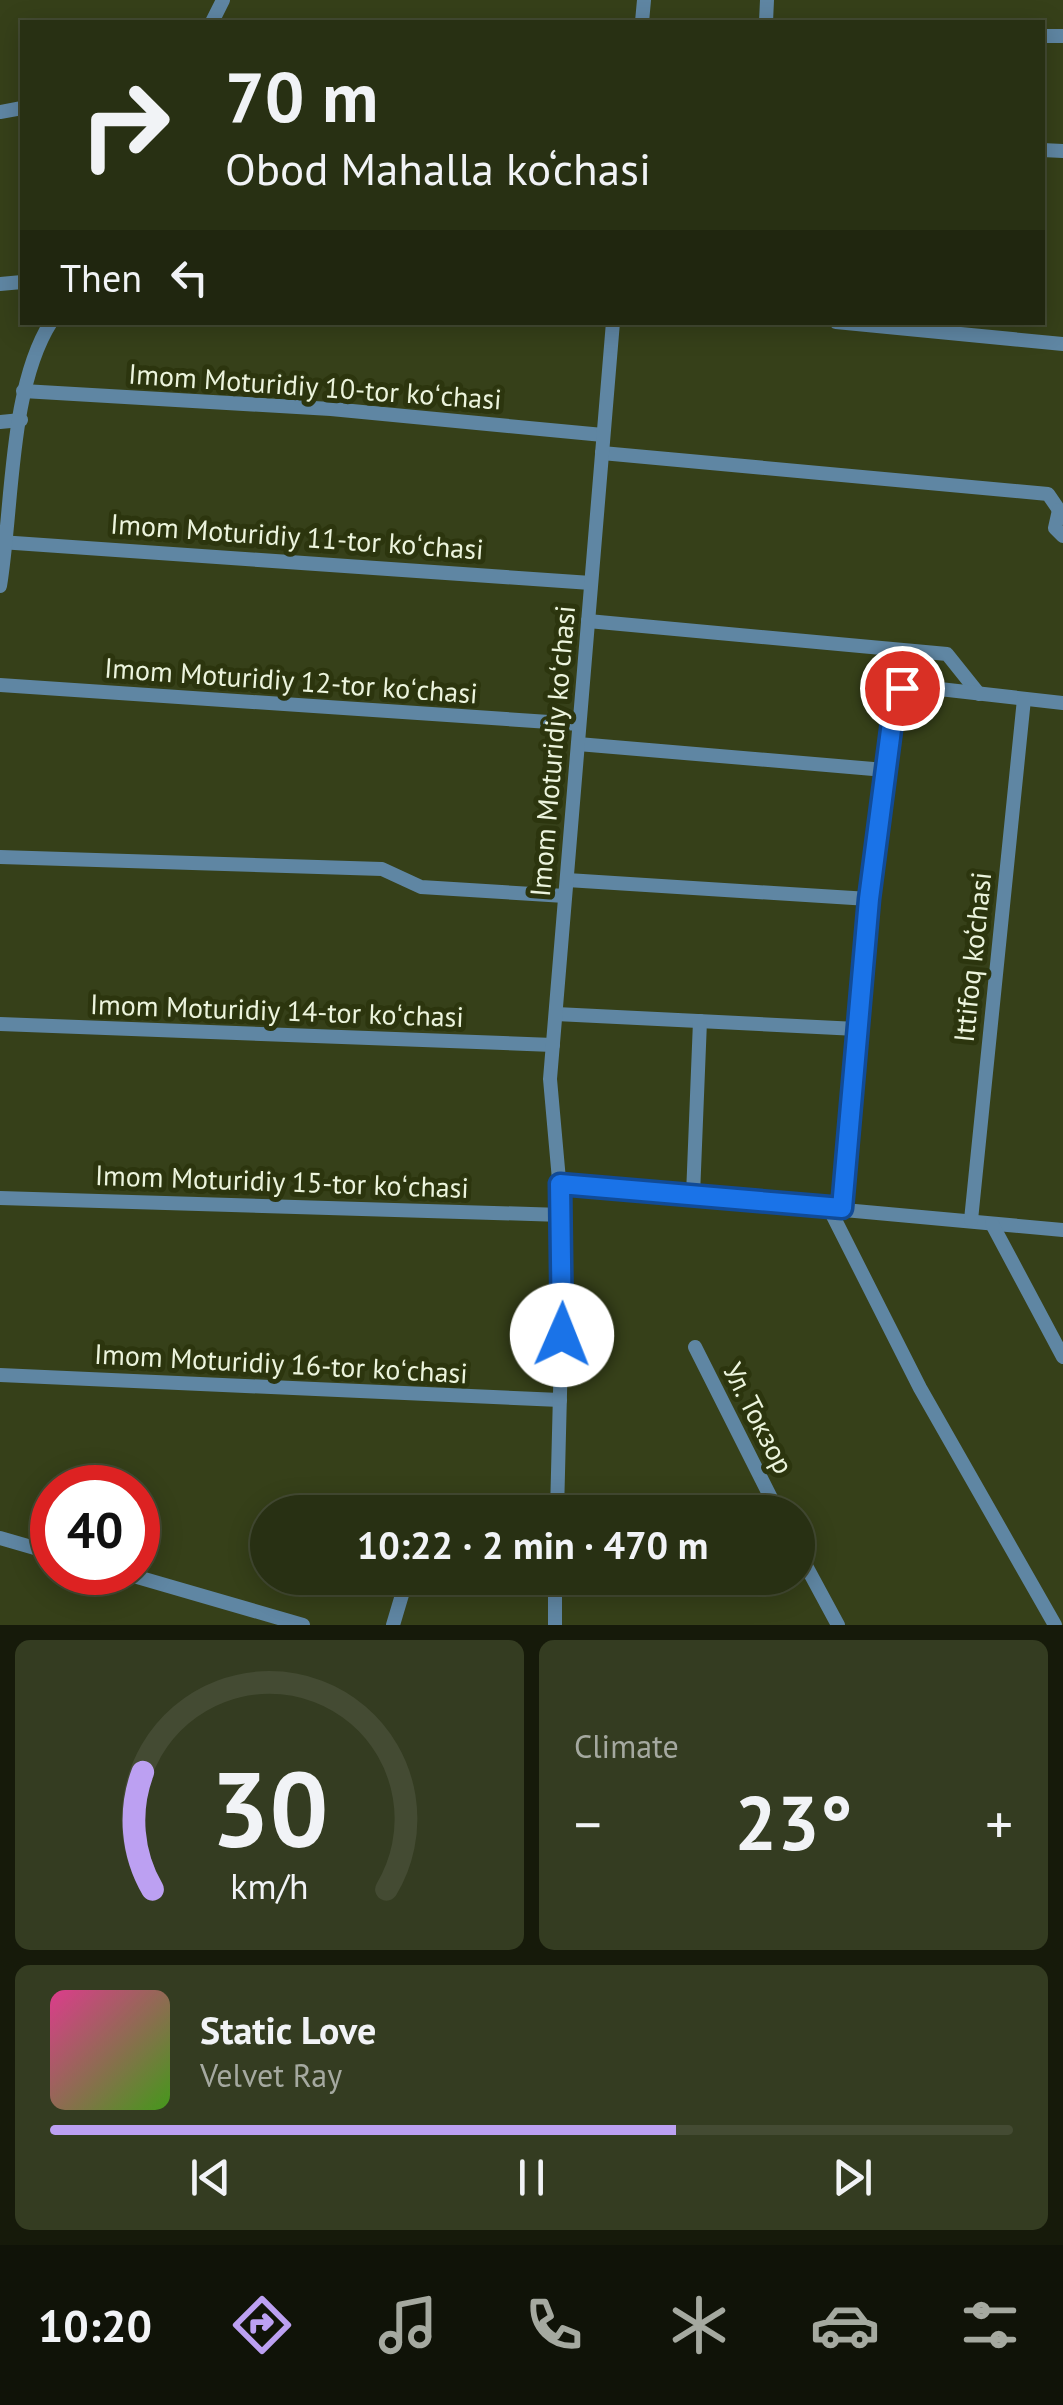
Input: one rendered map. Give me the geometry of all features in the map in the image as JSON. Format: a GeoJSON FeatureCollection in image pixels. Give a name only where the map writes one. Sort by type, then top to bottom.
{"type":"FeatureCollection","features":[{"type":"Feature","properties":{"kind":"street"},"geometry":{"type":"LineString","coordinates":[[0,586],[23,392],[33,350],[49,325]]}},
{"type":"Feature","properties":{"kind":"street","name":"Imom Moturidiy koʻchasi"},"geometry":{"type":"LineString","coordinates":[[557,1495],[562,1215],[550,1079],[613,325]]}},
{"type":"Feature","properties":{"kind":"street"},"geometry":{"type":"LineString","coordinates":[[867,325],[1063,344]]}},
{"type":"Feature","properties":{"kind":"street","name":"Imom Moturidiy 10-tor koʻchasi"},"geometry":{"type":"LineString","coordinates":[[23,392],[331,408],[603,435]]}},
{"type":"Feature","properties":{"kind":"street"},"geometry":{"type":"LineString","coordinates":[[0,422],[21,420]]}},
{"type":"Feature","properties":{"kind":"street"},"geometry":{"type":"LineString","coordinates":[[602,453],[1048,494],[1061,509],[1056,528],[1063,536]]}},
{"type":"Feature","properties":{"kind":"street","name":"Imom Moturidiy 11-tor koʻchasi"},"geometry":{"type":"LineString","coordinates":[[4,541],[591,584]]}},
{"type":"Feature","properties":{"kind":"street"},"geometry":{"type":"LineString","coordinates":[[588,621],[948,654],[979,694]]}},
{"type":"Feature","properties":{"kind":"street","name":"Imom Moturidiy 12-tor koʻchasi"},"geometry":{"type":"LineString","coordinates":[[0,685],[579,724]]}},
{"type":"Feature","properties":{"kind":"street"},"geometry":{"type":"LineString","coordinates":[[1055,1625],[920,1388],[835,1207],[895,699],[902,688],[1063,703]]}},
{"type":"Feature","properties":{"kind":"street","name":"Ittifoq ko‘chasi"},"geometry":{"type":"LineString","coordinates":[[971,1220],[1024,699]]}},
{"type":"Feature","properties":{"kind":"street"},"geometry":{"type":"LineString","coordinates":[[578,744],[885,770]]}},
{"type":"Feature","properties":{"kind":"street"},"geometry":{"type":"LineString","coordinates":[[0,857],[382,869],[421,887],[565,896]]}},
{"type":"Feature","properties":{"kind":"street"},"geometry":{"type":"LineString","coordinates":[[567,880],[869,899]]}},
{"type":"Feature","properties":{"kind":"street"},"geometry":{"type":"LineString","coordinates":[[556,1014],[857,1029]]}},
{"type":"Feature","properties":{"kind":"street"},"geometry":{"type":"LineString","coordinates":[[693,1195],[700,1021]]}},
{"type":"Feature","properties":{"kind":"street","name":"Imom Moturidiy 14-tor koʻchasi"},"geometry":{"type":"LineString","coordinates":[[0,1024],[553,1045]]}},
{"type":"Feature","properties":{"kind":"street"},"geometry":{"type":"LineString","coordinates":[[560,1184],[1063,1230]]}},
{"type":"Feature","properties":{"kind":"street","name":"Imom Moturidiy 15-tor koʻchasi"},"geometry":{"type":"LineString","coordinates":[[0,1198],[562,1215]]}},
{"type":"Feature","properties":{"kind":"street"},"geometry":{"type":"LineString","coordinates":[[992,1224],[1063,1358]]}},
{"type":"Feature","properties":{"kind":"street","name":"Ул. Токзор"},"geometry":{"type":"LineString","coordinates":[[695,1347],[769,1495]]}},
{"type":"Feature","properties":{"kind":"street","name":"Imom Moturidiy 16-tor koʻchasi"},"geometry":{"type":"LineString","coordinates":[[0,1374],[560,1400]]}},
{"type":"Feature","properties":{"kind":"street"},"geometry":{"type":"LineString","coordinates":[[0,1538],[30,1547]]}},
{"type":"Feature","properties":{"kind":"street"},"geometry":{"type":"LineString","coordinates":[[815,1582],[838,1625]]}},
{"type":"Feature","properties":{"kind":"street"},"geometry":{"type":"LineString","coordinates":[[160,1584],[304,1625]]}},
{"type":"Feature","properties":{"kind":"street"},"geometry":{"type":"LineString","coordinates":[[393,1625],[403,1595]]}},
{"type":"Feature","properties":{"kind":"street"},"geometry":{"type":"LineString","coordinates":[[554,1625],[555,1595]]}},
{"type":"Feature","properties":{"kind":"route"},"geometry":{"type":"LineString","coordinates":[[562,1335],[564,1236],[560,1184],[842,1208],[869,899],[895,699],[902,688]]}}]}
